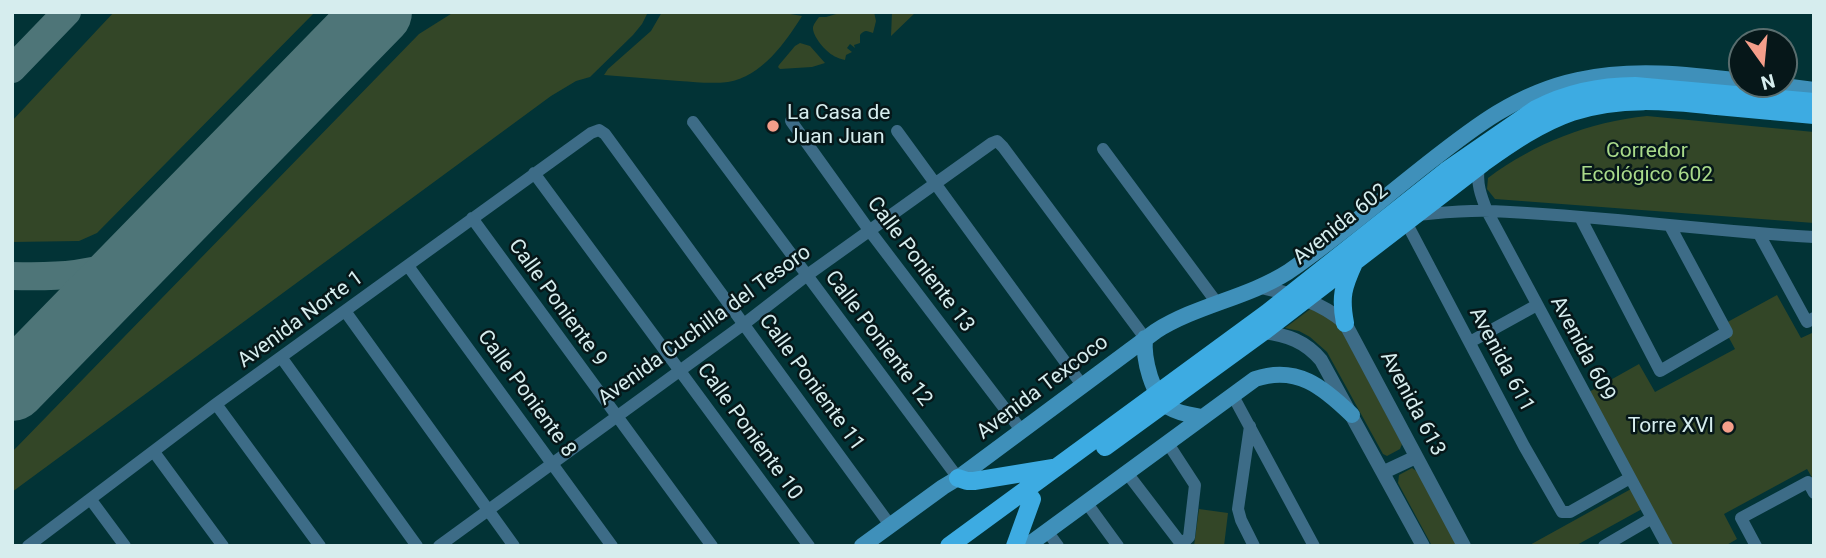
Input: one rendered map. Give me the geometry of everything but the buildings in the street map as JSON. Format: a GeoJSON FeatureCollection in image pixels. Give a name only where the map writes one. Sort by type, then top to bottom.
{"type":"FeatureCollection","features":[{"type":"Feature","properties":{"kind":"main road","name":"Avenida Texcoco"},"geometry":{"type":"LineString","coordinates":[[862,546],[1145,338],[1180,317],[1261,287],[1297,266],[1487,118],[1512,103],[1539,91],[1577,80],[1616,74],[1728,80]]}},
{"type":"Feature","properties":{"kind":"main road","name":"Avenida 602"},"geometry":{"type":"LineString","coordinates":[[969,546],[1299,296],[1446,171],[1522,117],[1542,106],[1594,89],[1634,86],[1814,102]]}},
{"type":"Feature","properties":{"kind":"main road","name":"Avenida 602"},"geometry":{"type":"LineString","coordinates":[[949,546],[1056,468],[1264,332],[1299,296],[1356,261],[1479,166],[1548,122],[1611,102],[1641,100],[1814,115]]}},
{"type":"Feature","properties":{"kind":"main road","name":"Avenida 602"},"geometry":{"type":"LineString","coordinates":[[1611,102],[1653,111],[1776,123],[1814,123]]}},
{"type":"Feature","properties":{"kind":"main road"},"geometry":{"type":"LineString","coordinates":[[1345,323],[1342,299],[1356,261]]}},
{"type":"Feature","properties":{"kind":"main road"},"geometry":{"type":"LineString","coordinates":[[1145,338],[1147,369],[1161,398],[1171,409],[1202,417]]}},
{"type":"Feature","properties":{"kind":"main road"},"geometry":{"type":"LineString","coordinates":[[1027,546],[1255,379],[1272,374],[1288,374],[1304,379],[1323,389],[1352,415]]}},
{"type":"Feature","properties":{"kind":"main road"},"geometry":{"type":"LineString","coordinates":[[958,478],[974,481],[1056,468]]}},
{"type":"Feature","properties":{"kind":"main road"},"geometry":{"type":"LineString","coordinates":[[1015,546],[1032,499]]}},
{"type":"Feature","properties":{"kind":"street","name":"Calle Poniente 13"},"geometry":{"type":"LineString","coordinates":[[791,121],[869,230],[1021,430]]}},
{"type":"Feature","properties":{"kind":"street","name":"Calle Poniente 12"},"geometry":{"type":"LineString","coordinates":[[693,122],[958,478]]}},
{"type":"Feature","properties":{"kind":"street","name":"Avenida Norte 1"},"geometry":{"type":"LineString","coordinates":[[28,546],[216,404],[534,173],[599,130]]}},
{"type":"Feature","properties":{"kind":"street","name":"Calle Poniente 11"},"geometry":{"type":"LineString","coordinates":[[599,130],[890,524]]}},
{"type":"Feature","properties":{"kind":"street"},"geometry":{"type":"LineString","coordinates":[[897,131],[1082,385]]}},
{"type":"Feature","properties":{"kind":"street","name":"Avenida Cuchilla del Tesoro"},"geometry":{"type":"LineString","coordinates":[[439,546],[934,182],[987,145],[997,141],[1145,338]]}},
{"type":"Feature","properties":{"kind":"street"},"geometry":{"type":"LineString","coordinates":[[1103,149],[1217,303]]}},
{"type":"Feature","properties":{"kind":"street","name":"Avenida 609"},"geometry":{"type":"LineString","coordinates":[[1479,166],[1479,187],[1487,211],[1667,546]]}},
{"type":"Feature","properties":{"kind":"street","name":"Calle Poniente 10"},"geometry":{"type":"LineString","coordinates":[[534,173],[809,546]]}},
{"type":"Feature","properties":{"kind":"street","name":"Avenida 602"},"geometry":{"type":"LineString","coordinates":[[1411,218],[1487,211],[1814,237]]}},
{"type":"Feature","properties":{"kind":"street"},"geometry":{"type":"LineString","coordinates":[[1580,217],[1660,372],[1727,332],[1670,226]]}},
{"type":"Feature","properties":{"kind":"street","name":"Calle Poniente 9"},"geometry":{"type":"LineString","coordinates":[[472,218],[712,546]]}},
{"type":"Feature","properties":{"kind":"street","name":"Avenida 611"},"geometry":{"type":"LineString","coordinates":[[1411,218],[1470,342],[1560,510],[1564,513],[1570,512],[1630,478]]}},
{"type":"Feature","properties":{"kind":"street"},"geometry":{"type":"LineString","coordinates":[[1759,234],[1810,320]]}},
{"type":"Feature","properties":{"kind":"street","name":"Calle Poniente 8"},"geometry":{"type":"LineString","coordinates":[[408,265],[612,546]]}},
{"type":"Feature","properties":{"kind":"street"},"geometry":{"type":"LineString","coordinates":[[1261,287],[1299,296]]}},
{"type":"Feature","properties":{"kind":"street","name":"Avenida 613"},"geometry":{"type":"LineString","coordinates":[[1299,296],[1328,310],[1345,323],[1464,546]]}},
{"type":"Feature","properties":{"kind":"street"},"geometry":{"type":"LineString","coordinates":[[1470,342],[1537,305]]}},
{"type":"Feature","properties":{"kind":"street"},"geometry":{"type":"LineString","coordinates":[[345,311],[514,546]]}},
{"type":"Feature","properties":{"kind":"street"},"geometry":{"type":"LineString","coordinates":[[1264,332],[1292,338],[1310,348],[1321,360],[1423,546]]}},
{"type":"Feature","properties":{"kind":"street"},"geometry":{"type":"LineString","coordinates":[[281,358],[417,546]]}},
{"type":"Feature","properties":{"kind":"street"},"geometry":{"type":"LineString","coordinates":[[1232,394],[1314,546]]}},
{"type":"Feature","properties":{"kind":"street"},"geometry":{"type":"LineString","coordinates":[[216,404],[320,546]]}},
{"type":"Feature","properties":{"kind":"street"},"geometry":{"type":"LineString","coordinates":[[1250,426],[1238,505],[1254,546]]}},
{"type":"Feature","properties":{"kind":"street"},"geometry":{"type":"LineString","coordinates":[[1127,473],[1179,541],[1185,541],[1189,537],[1195,485],[1167,442]]}},
{"type":"Feature","properties":{"kind":"street"},"geometry":{"type":"LineString","coordinates":[[154,452],[223,546]]}},
{"type":"Feature","properties":{"kind":"street"},"geometry":{"type":"LineString","coordinates":[[1384,472],[1416,457]]}},
{"type":"Feature","properties":{"kind":"street"},"geometry":{"type":"LineString","coordinates":[[1756,546],[1741,518],[1811,487]]}},
{"type":"Feature","properties":{"kind":"street"},"geometry":{"type":"LineString","coordinates":[[91,500],[125,546]]}},
{"type":"Feature","properties":{"kind":"street"},"geometry":{"type":"LineString","coordinates":[[1086,502],[1118,546]]}},
{"type":"Feature","properties":{"kind":"street"},"geometry":{"type":"LineString","coordinates":[[1604,546],[1652,518]]}},
{"type":"Feature","properties":{"kind":"street"},"geometry":{"type":"LineString","coordinates":[[1048,531],[1058,546]]}},
{"type":"Feature","properties":{"kind":"green space"},"geometry":{"type":"Polygon","coordinates":[[[114,12],[315,12],[97,233],[79,241],[12,242],[12,121],[114,12]]]}},
{"type":"Feature","properties":{"kind":"green space"},"geometry":{"type":"Polygon","coordinates":[[[454,12],[648,12],[633,35],[590,77],[576,81],[551,96],[12,492],[12,452],[419,34],[454,12]]]}},
{"type":"Feature","properties":{"kind":"green space"},"geometry":{"type":"Polygon","coordinates":[[[662,12],[779,12],[802,16],[771,57],[762,66],[740,79],[710,83],[604,75],[651,31],[662,12]]]}},
{"type":"Feature","properties":{"kind":"green space"},"geometry":{"type":"Polygon","coordinates":[[[843,12],[874,12],[876,21],[873,33],[862,33],[860,43],[854,45],[855,48],[850,44],[847,48],[852,52],[846,55],[845,60],[831,54],[824,47],[817,39],[813,27],[819,17],[843,12]]]}},
{"type":"Feature","properties":{"kind":"green space"},"geometry":{"type":"Polygon","coordinates":[[[892,12],[916,12],[891,36],[892,12]]]}},
{"type":"Feature","properties":{"kind":"green space"},"geometry":{"type":"Polygon","coordinates":[[[800,43],[810,46],[825,63],[812,67],[780,69],[779,65],[800,43]]]}},
{"type":"Feature","properties":{"kind":"green space","name":"Corredor Ecológico 602"},"geometry":{"type":"Polygon","coordinates":[[[1647,116],[1814,132],[1814,223],[1495,199],[1487,189],[1488,178],[1525,154],[1563,136],[1604,123],[1647,116]]]}},
{"type":"Feature","properties":{"kind":"green space"},"geometry":{"type":"Polygon","coordinates":[[[1777,295],[1801,338],[1812,333],[1814,337],[1814,481],[1807,469],[1724,514],[1737,539],[1725,546],[1673,546],[1589,392],[1639,364],[1655,392],[1735,349],[1722,325],[1777,295]]]}},
{"type":"Feature","properties":{"kind":"green space"},"geometry":{"type":"Polygon","coordinates":[[[1313,307],[1339,325],[1402,444],[1400,449],[1387,456],[1383,454],[1327,352],[1310,337],[1285,328],[1313,307]]]}},
{"type":"Feature","properties":{"kind":"green space"},"geometry":{"type":"Polygon","coordinates":[[[1412,468],[1418,472],[1458,546],[1432,546],[1398,483],[1399,475],[1412,468]]]}},
{"type":"Feature","properties":{"kind":"green space"},"geometry":{"type":"Polygon","coordinates":[[[1631,489],[1642,509],[1575,546],[1528,546],[1631,489]]]}},
{"type":"Feature","properties":{"kind":"green space"},"geometry":{"type":"Polygon","coordinates":[[[1199,509],[1228,513],[1224,546],[1194,546],[1199,509]]]}},
{"type":"Feature","properties":{"kind":"taxiway"},"geometry":{"type":"LineString","coordinates":[[12,69],[67,12]]}},
{"type":"Feature","properties":{"kind":"taxiway"},"geometry":{"type":"LineString","coordinates":[[12,276],[60,276],[106,267],[139,252],[161,233]]}},
{"type":"Feature","properties":{"kind":"taxiway"},"geometry":{"type":"LineString","coordinates":[[12,376],[17,382]]}},
{"type":"Feature","properties":{"kind":"runway"},"geometry":{"type":"LineString","coordinates":[[12,387],[378,12]]}},
{"type":"Feature","properties":{"kind":"place","name":"La Casa de Juan Juan"},"geometry":{"type":"Point","coordinates":[773,126]}},
{"type":"Feature","properties":{"kind":"place","name":"Torre XVI"},"geometry":{"type":"Point","coordinates":[1728,427]}}]}
